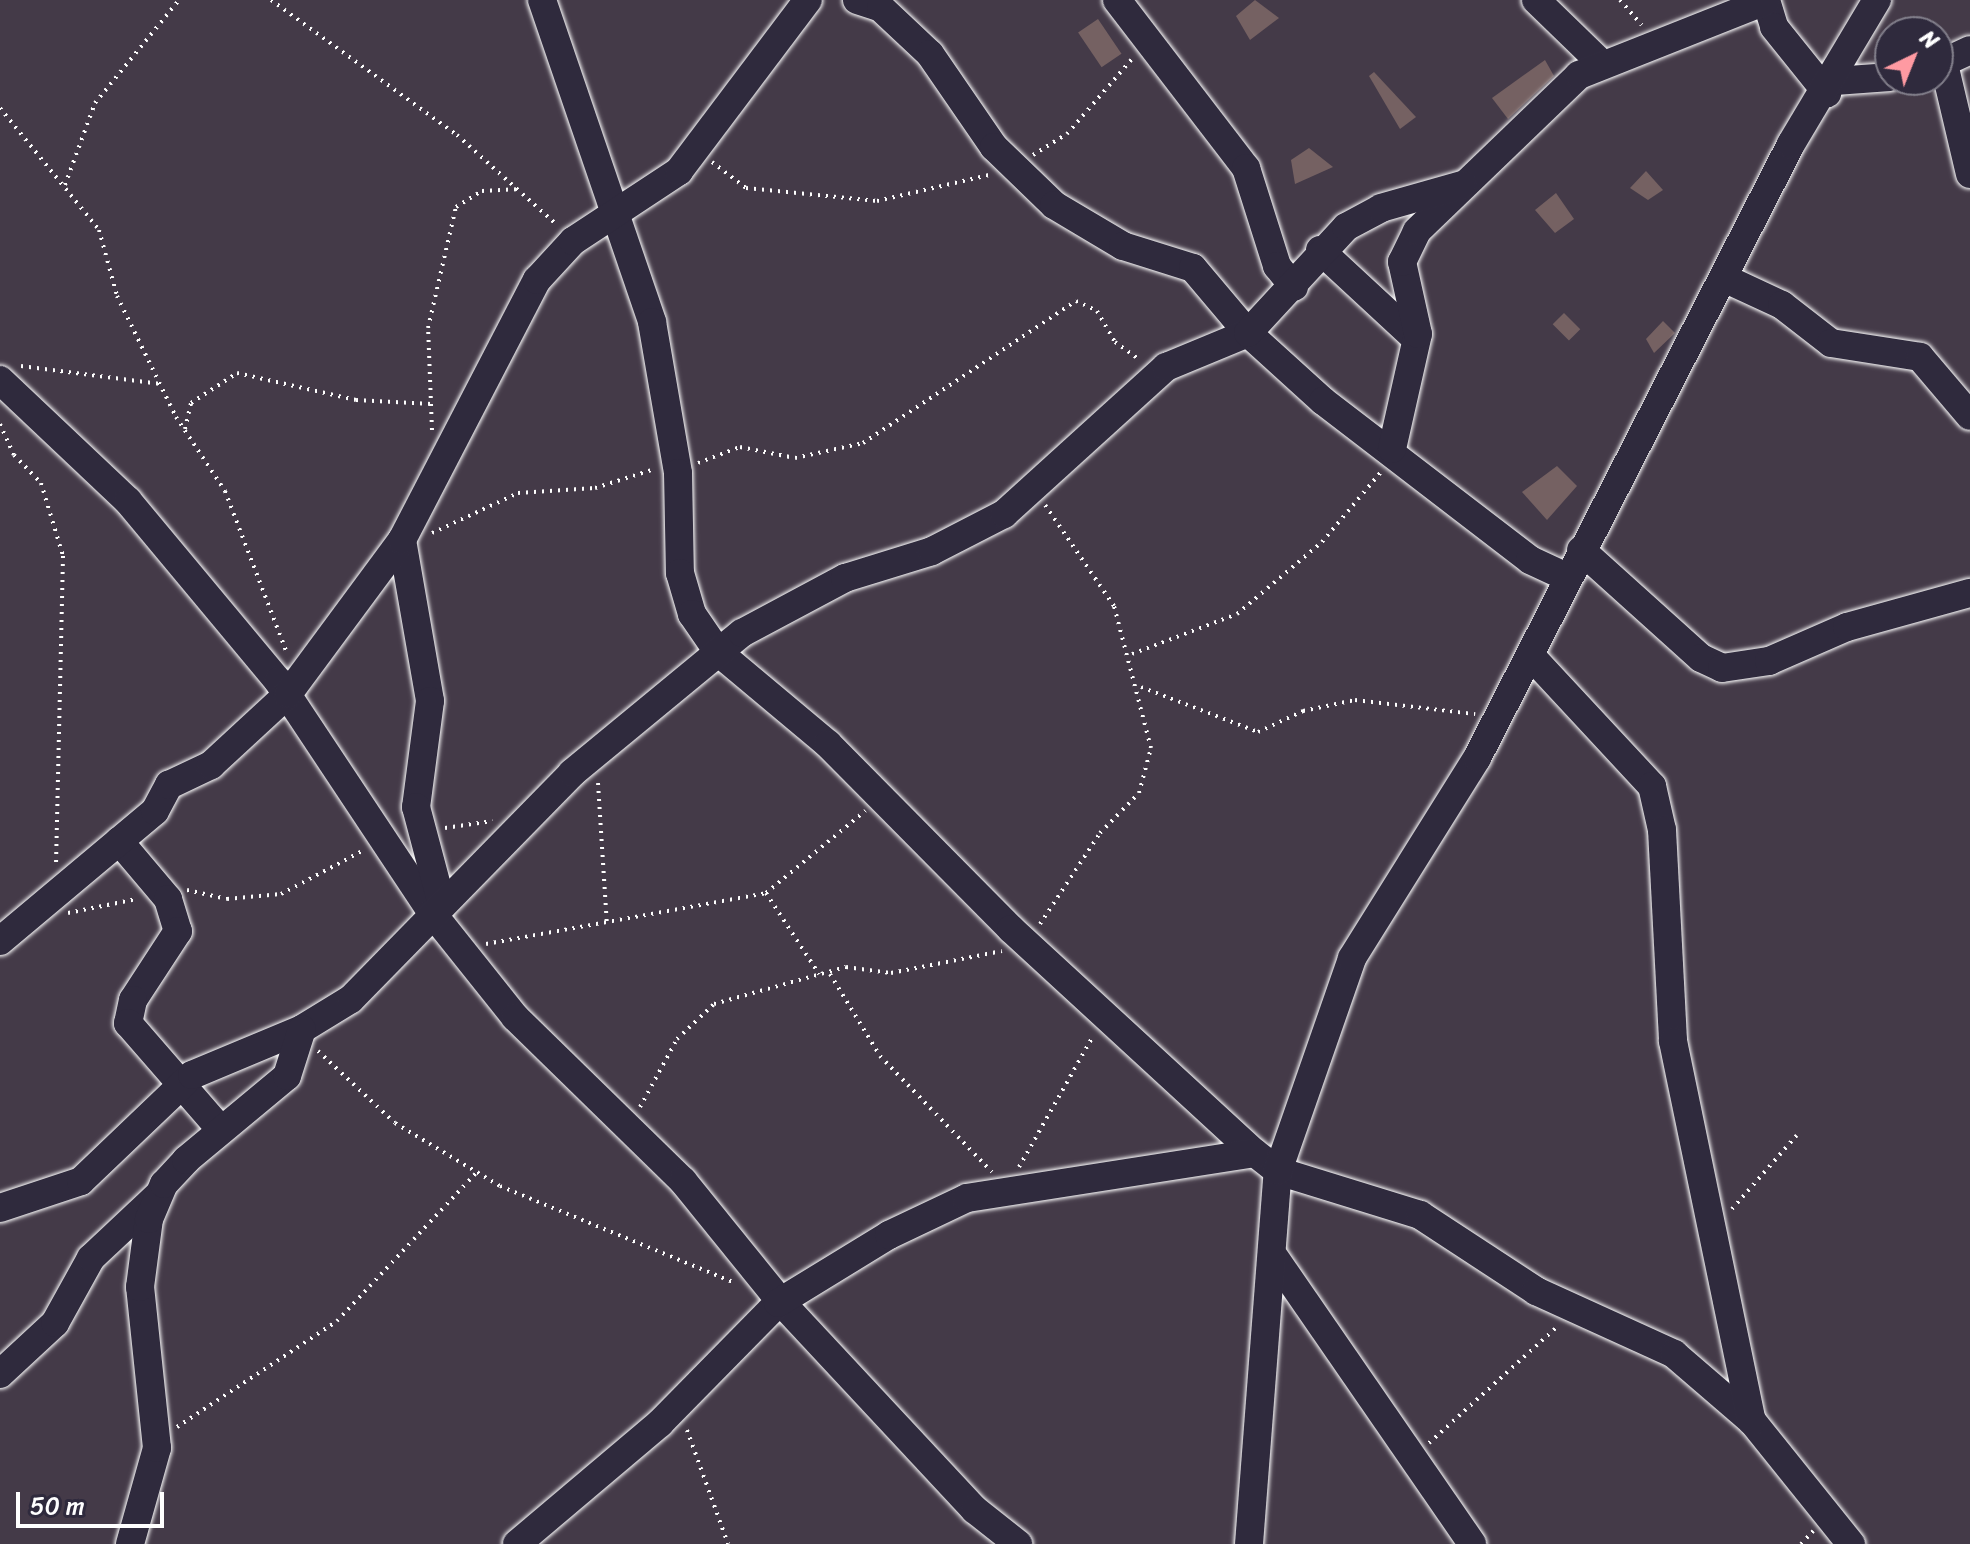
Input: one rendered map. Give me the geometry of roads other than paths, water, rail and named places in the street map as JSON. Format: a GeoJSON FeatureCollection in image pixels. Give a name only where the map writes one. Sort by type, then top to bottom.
{"type":"FeatureCollection","features":[{"type":"Feature","properties":{"kind":"street"},"geometry":{"type":"LineString","coordinates":[[542,0],[611,217],[652,322],[677,468],[683,588],[718,652],[828,744],[1025,941],[1109,1015],[1255,1153],[1278,1171],[1420,1215],[1579,1312],[1674,1354],[1752,1421],[1851,1544]]}},
{"type":"Feature","properties":{"kind":"street"},"geometry":{"type":"LineString","coordinates":[[0,941],[155,811],[169,785],[211,765],[292,689],[402,540],[512,319],[573,241],[658,189],[701,147],[808,0]]}},
{"type":"Feature","properties":{"kind":"street"},"geometry":{"type":"LineString","coordinates":[[857,0],[881,8],[930,54],[1012,165],[1054,205],[1101,234],[1193,268],[1248,333],[1323,401],[1392,449],[1530,560],[1565,576]]}},
{"type":"Feature","properties":{"kind":"street"},"geometry":{"type":"LineString","coordinates":[[1117,0],[1251,175],[1277,266],[1294,287]]}},
{"type":"Feature","properties":{"kind":"street"},"geometry":{"type":"LineString","coordinates":[[1536,0],[1602,64]]}},
{"type":"Feature","properties":{"kind":"street"},"geometry":{"type":"LineString","coordinates":[[1392,449],[1416,339],[1404,251],[1462,185],[1548,98],[1602,64],[1766,0],[1787,48],[1831,87]]}},
{"type":"Feature","properties":{"kind":"street"},"geometry":{"type":"LineString","coordinates":[[1249,1544],[1254,1409],[1275,1258],[1278,1171],[1352,958],[1531,656],[1565,576],[1726,279],[1791,144],[1831,87],[1877,0]]}},
{"type":"Feature","properties":{"kind":"street"},"geometry":{"type":"LineString","coordinates":[[1831,87],[1874,80]]}},
{"type":"Feature","properties":{"kind":"street"},"geometry":{"type":"LineString","coordinates":[[1949,96],[1970,174]]}},
{"type":"Feature","properties":{"kind":"street"},"geometry":{"type":"LineString","coordinates":[[0,1208],[81,1181],[179,1087],[302,1029],[368,985],[437,907],[599,748],[718,652],[779,610],[845,578],[932,551],[1033,491],[1076,443],[1166,367],[1248,333],[1294,287],[1320,250],[1381,208],[1462,185]]}},
{"type":"Feature","properties":{"kind":"street"},"geometry":{"type":"LineString","coordinates":[[1320,250],[1416,339]]}},
{"type":"Feature","properties":{"kind":"street"},"geometry":{"type":"LineString","coordinates":[[1726,279],[1782,305],[1831,343],[1920,357],[1970,416]]}},
{"type":"Feature","properties":{"kind":"street"},"geometry":{"type":"LineString","coordinates":[[5,372],[128,501],[292,689],[384,841],[437,907],[456,942],[547,1052],[635,1133],[716,1215],[780,1300],[975,1510],[1018,1544]]}},
{"type":"Feature","properties":{"kind":"street"},"geometry":{"type":"LineString","coordinates":[[402,540],[430,701],[415,775],[420,831],[437,907]]}},
{"type":"Feature","properties":{"kind":"street"},"geometry":{"type":"LineString","coordinates":[[1581,550],[1701,658],[1722,668],[1769,661],[1847,627],[1970,593]]}},
{"type":"Feature","properties":{"kind":"street"},"geometry":{"type":"LineString","coordinates":[[1531,656],[1652,786],[1662,830],[1673,1041],[1752,1421]]}},
{"type":"Feature","properties":{"kind":"street"},"geometry":{"type":"LineString","coordinates":[[119,841],[169,900],[175,940],[127,1012],[134,1037],[220,1129]]}},
{"type":"Feature","properties":{"kind":"street"},"geometry":{"type":"LineString","coordinates":[[0,1374],[62,1314],[91,1258],[220,1129],[287,1076],[302,1029]]}},
{"type":"Feature","properties":{"kind":"street"},"geometry":{"type":"LineString","coordinates":[[517,1544],[679,1405],[780,1300],[920,1220],[1007,1190],[1255,1153]]}},
{"type":"Feature","properties":{"kind":"street"},"geometry":{"type":"LineString","coordinates":[[130,1544],[157,1445],[140,1287],[141,1252],[160,1192]]}},
{"type":"Feature","properties":{"kind":"street"},"geometry":{"type":"LineString","coordinates":[[1275,1258],[1472,1544]]}}]}
